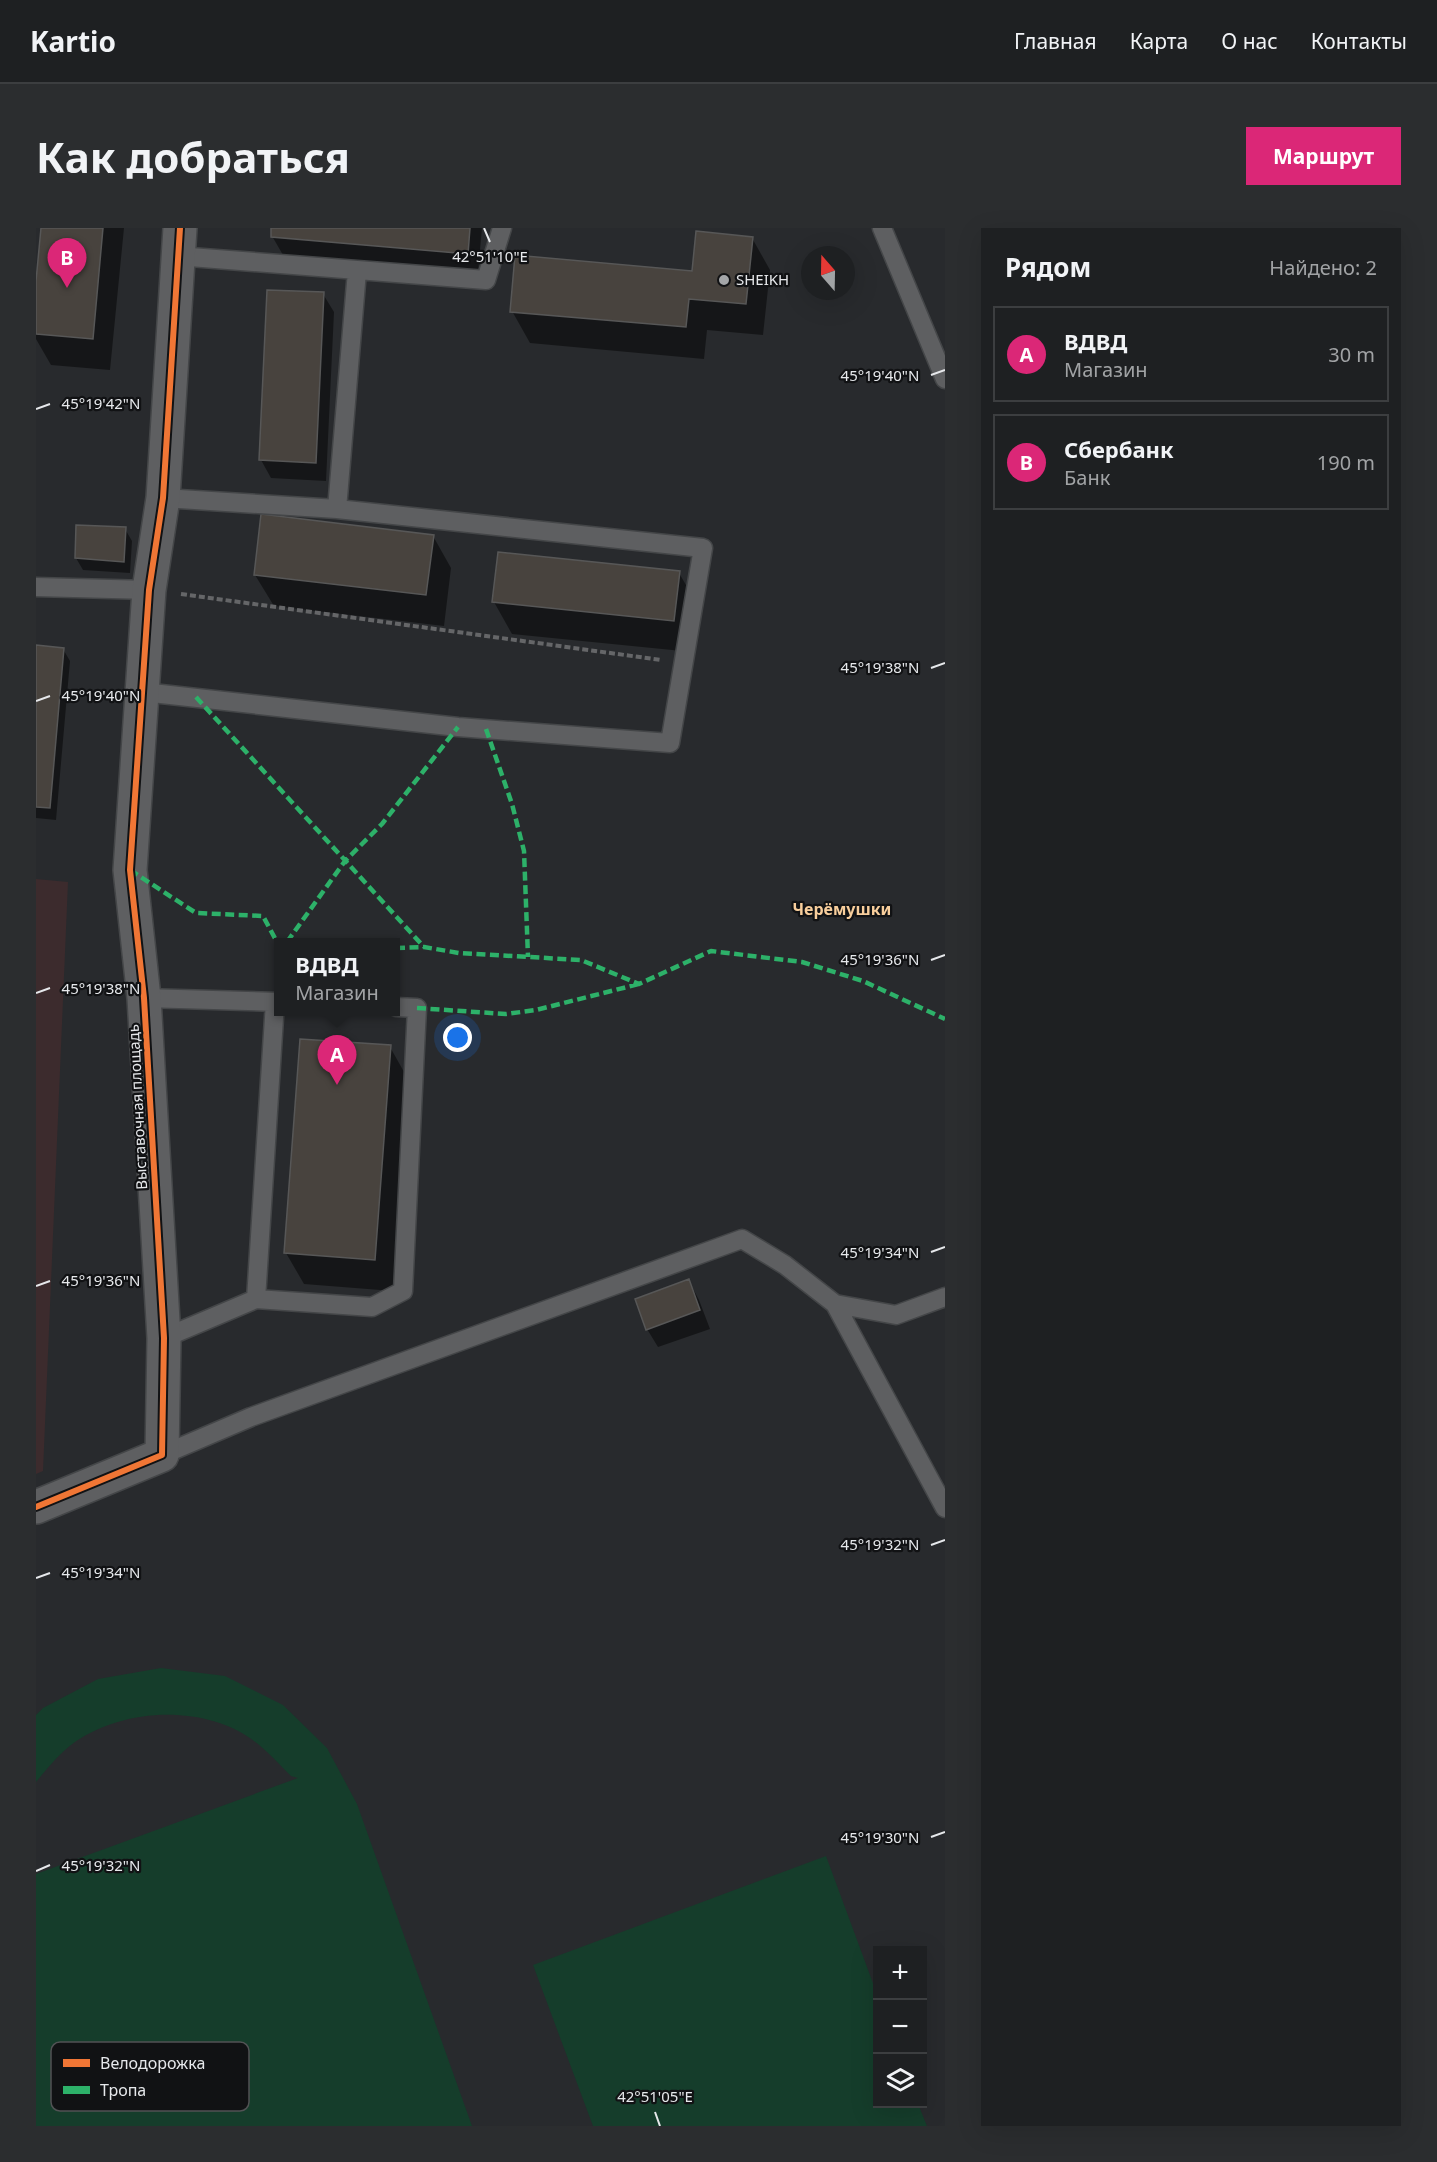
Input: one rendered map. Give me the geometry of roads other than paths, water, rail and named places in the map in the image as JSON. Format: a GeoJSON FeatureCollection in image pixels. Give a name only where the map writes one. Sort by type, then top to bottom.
{"type":"FeatureCollection","features":[{"type":"Feature","properties":{"kind":"street","name":"Выставочная площадь"},"geometry":{"type":"LineString","coordinates":[[162,1455],[164,1338],[144,998],[130,870],[149,590],[163,498],[179,242]]}},
{"type":"Feature","properties":{"kind":"street"},"geometry":{"type":"LineString","coordinates":[[36,1507],[162,1455]]}},
{"type":"Feature","properties":{"kind":"lane"},"geometry":{"type":"LineString","coordinates":[[179,242],[357,271],[486,280],[502,228]]}},
{"type":"Feature","properties":{"kind":"lane"},"geometry":{"type":"LineString","coordinates":[[882,228],[945,380]]}},
{"type":"Feature","properties":{"kind":"lane"},"geometry":{"type":"LineString","coordinates":[[337,509],[357,271]]}},
{"type":"Feature","properties":{"kind":"lane"},"geometry":{"type":"LineString","coordinates":[[143,692],[458,727],[670,743],[703,548],[337,509],[163,498]]}},
{"type":"Feature","properties":{"kind":"lane"},"geometry":{"type":"LineString","coordinates":[[36,587],[149,590]]}},
{"type":"Feature","properties":{"kind":"lane"},"geometry":{"type":"LineString","coordinates":[[144,998],[274,1002]]}},
{"type":"Feature","properties":{"kind":"lane"},"geometry":{"type":"LineString","coordinates":[[164,1338],[256,1299],[372,1307],[403,1291],[417,1008],[400,1007]]}},
{"type":"Feature","properties":{"kind":"lane"},"geometry":{"type":"LineString","coordinates":[[256,1299],[276,1016]]}},
{"type":"Feature","properties":{"kind":"lane"},"geometry":{"type":"LineString","coordinates":[[162,1455],[251,1417],[742,1239],[784,1265],[835,1304],[945,1508]]}},
{"type":"Feature","properties":{"kind":"lane"},"geometry":{"type":"LineString","coordinates":[[835,1304],[896,1315],[945,1297]]}},
{"type":"Feature","properties":{"kind":"place","name":"SHEIKH"},"geometry":{"type":"Point","coordinates":[724,280]}},
{"type":"Feature","properties":{"kind":"place","name":"Сбербанк"},"geometry":{"type":"Point","coordinates":[67,288]}},
{"type":"Feature","properties":{"kind":"place","name":"ВДВД"},"geometry":{"type":"Point","coordinates":[337,1085]}},
{"type":"Feature","properties":{"kind":"district","name":"Черёмушки"},"geometry":{"type":"Point","coordinates":[842,909]}}]}
